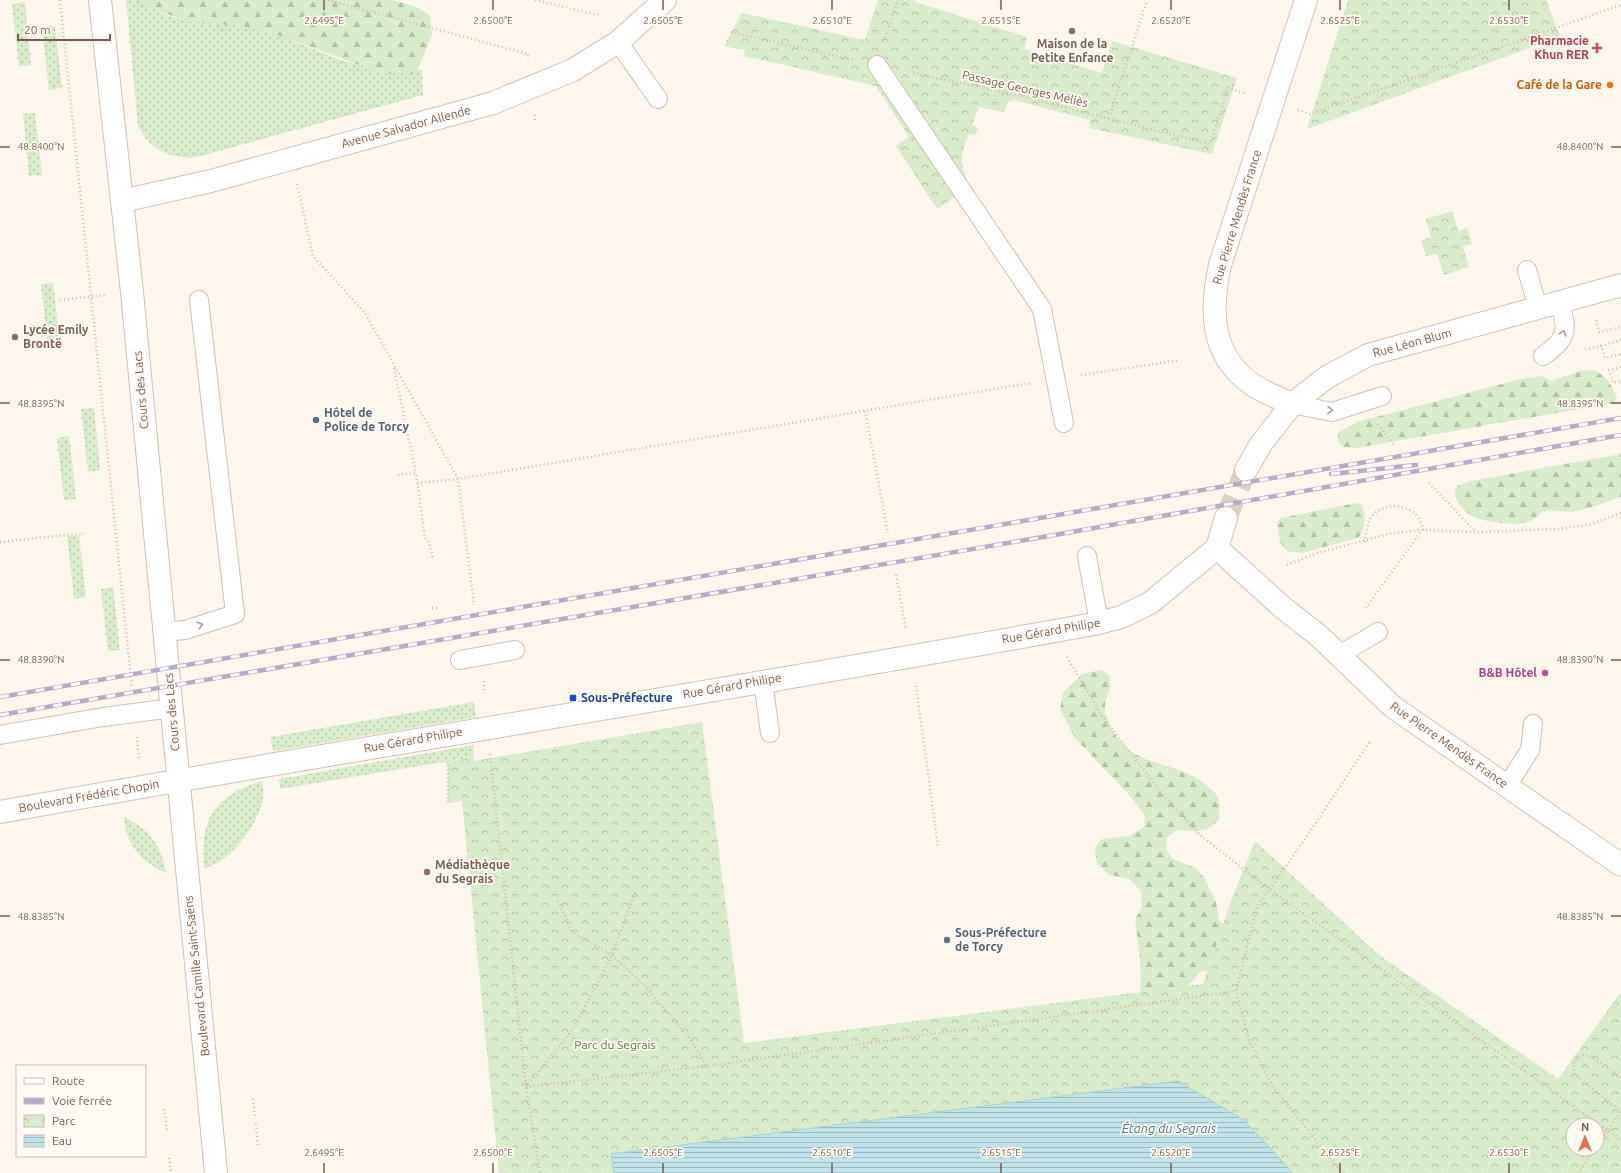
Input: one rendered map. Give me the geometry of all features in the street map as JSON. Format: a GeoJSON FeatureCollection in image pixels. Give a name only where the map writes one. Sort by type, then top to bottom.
{"type":"FeatureCollection","features":[{"type":"Feature","properties":{"kind":"street","name":"Cours des Lacs"},"geometry":{"type":"LineString","coordinates":[[100,0],[122,200],[178,780]]}},
{"type":"Feature","properties":{"kind":"street","name":"Avenue Salvador Allende"},"geometry":{"type":"LineString","coordinates":[[122,200],[211,181],[493,103],[573,70],[618,42],[665,0]]}},
{"type":"Feature","properties":{"kind":"street","name":"Rue Pierre Mendès France"},"geometry":{"type":"LineString","coordinates":[[1292,404],[1253,385],[1228,360],[1219,343],[1213,307],[1220,265],[1306,0]]}},
{"type":"Feature","properties":{"kind":"street","name":"Rue Léon Blum"},"geometry":{"type":"LineString","coordinates":[[1246,470],[1261,444],[1292,404],[1320,382],[1351,363],[1368,355],[1621,285]]}},
{"type":"Feature","properties":{"kind":"street"},"geometry":{"type":"LineString","coordinates":[[1217,548],[1226,518]]}},
{"type":"Feature","properties":{"kind":"street","name":"Rue Pierre Mendès France"},"geometry":{"type":"LineString","coordinates":[[1217,548],[1339,655],[1393,707],[1621,865]]}},
{"type":"Feature","properties":{"kind":"street","name":"Rue Gérard Philipe"},"geometry":{"type":"LineString","coordinates":[[178,780],[270,766],[1099,623],[1121,617],[1150,603],[1217,548]]}},
{"type":"Feature","properties":{"kind":"street","name":"Boulevard Frédéric Chopin"},"geometry":{"type":"LineString","coordinates":[[0,812],[178,780]]}},
{"type":"Feature","properties":{"kind":"street","name":"Boulevard Camille Saint-Saëns"},"geometry":{"type":"LineString","coordinates":[[178,780],[216,1173]]}},
{"type":"Feature","properties":{"kind":"lane"},"geometry":{"type":"LineString","coordinates":[[618,42],[658,99]]}},
{"type":"Feature","properties":{"kind":"lane"},"geometry":{"type":"LineString","coordinates":[[877,65],[1042,309],[1064,423]]}},
{"type":"Feature","properties":{"kind":"lane"},"geometry":{"type":"LineString","coordinates":[[1526,270],[1538,308]]}},
{"type":"Feature","properties":{"kind":"lane"},"geometry":{"type":"LineString","coordinates":[[164,632],[185,630],[235,614],[199,300]]}},
{"type":"Feature","properties":{"kind":"lane"},"geometry":{"type":"LineString","coordinates":[[1544,356],[1560,344],[1566,325],[1560,303]]}},
{"type":"Feature","properties":{"kind":"lane"},"geometry":{"type":"LineString","coordinates":[[1292,404],[1332,412],[1382,396]]}},
{"type":"Feature","properties":{"kind":"lane"},"geometry":{"type":"LineString","coordinates":[[1087,556],[1099,623]]}},
{"type":"Feature","properties":{"kind":"lane"},"geometry":{"type":"LineString","coordinates":[[1339,655],[1378,632]]}},
{"type":"Feature","properties":{"kind":"lane"},"geometry":{"type":"LineString","coordinates":[[460,660],[515,650]]}},
{"type":"Feature","properties":{"kind":"lane"},"geometry":{"type":"LineString","coordinates":[[763,681],[770,732]]}},
{"type":"Feature","properties":{"kind":"lane"},"geometry":{"type":"LineString","coordinates":[[0,735],[134,712],[172,708]]}},
{"type":"Feature","properties":{"kind":"lane"},"geometry":{"type":"LineString","coordinates":[[1507,786],[1530,750],[1533,724]]}},
{"type":"Feature","properties":{"kind":"path"},"geometry":{"type":"LineString","coordinates":[[60,0],[142,786]]}},
{"type":"Feature","properties":{"kind":"path"},"geometry":{"type":"LineString","coordinates":[[328,0],[528,54]]}},
{"type":"Feature","properties":{"kind":"path"},"geometry":{"type":"LineString","coordinates":[[535,0],[598,15]]}},
{"type":"Feature","properties":{"kind":"path"},"geometry":{"type":"LineString","coordinates":[[877,65],[898,0]]}},
{"type":"Feature","properties":{"kind":"path"},"geometry":{"type":"LineString","coordinates":[[1109,118],[1147,0]]}},
{"type":"Feature","properties":{"kind":"path"},"geometry":{"type":"LineString","coordinates":[[1273,102],[1310,114],[1621,5]]}},
{"type":"Feature","properties":{"kind":"path","name":"Passage Georges Méliès"},"geometry":{"type":"LineString","coordinates":[[731,32],[1008,93],[1210,144],[1228,88],[1273,102]]}},
{"type":"Feature","properties":{"kind":"path"},"geometry":{"type":"LineString","coordinates":[[297,182],[314,256],[365,313],[458,479],[474,605]]}},
{"type":"Feature","properties":{"kind":"path"},"geometry":{"type":"LineString","coordinates":[[60,300],[114,294]]}},
{"type":"Feature","properties":{"kind":"path"},"geometry":{"type":"LineString","coordinates":[[1602,318],[1596,320],[1599,332],[1621,327]]}},
{"type":"Feature","properties":{"kind":"path"},"geometry":{"type":"LineString","coordinates":[[1621,340],[1601,346],[1605,358],[1621,354]]}},
{"type":"Feature","properties":{"kind":"path"},"geometry":{"type":"LineString","coordinates":[[417,483],[458,479],[1056,378],[1180,360]]}},
{"type":"Feature","properties":{"kind":"path"},"geometry":{"type":"LineString","coordinates":[[394,365],[416,473],[425,538],[429,542],[433,558]]}},
{"type":"Feature","properties":{"kind":"path"},"geometry":{"type":"LineString","coordinates":[[1621,367],[1609,370],[1613,383],[1621,381]]}},
{"type":"Feature","properties":{"kind":"path"},"geometry":{"type":"LineString","coordinates":[[866,411],[888,533]]}},
{"type":"Feature","properties":{"kind":"path"},"geometry":{"type":"LineString","coordinates":[[1376,418],[1378,426],[1393,444]]}},
{"type":"Feature","properties":{"kind":"path"},"geometry":{"type":"LineString","coordinates":[[398,476],[416,473]]}},
{"type":"Feature","properties":{"kind":"path"},"geometry":{"type":"LineString","coordinates":[[1429,483],[1477,532]]}},
{"type":"Feature","properties":{"kind":"path"},"geometry":{"type":"LineString","coordinates":[[1365,542],[1367,529],[1373,515],[1385,507],[1401,506],[1414,512],[1423,531]]}},
{"type":"Feature","properties":{"kind":"path"},"geometry":{"type":"LineString","coordinates":[[1287,565],[1317,553],[1365,542],[1389,534],[1423,531],[1477,532],[1558,529],[1592,524],[1621,513]]}},
{"type":"Feature","properties":{"kind":"path"},"geometry":{"type":"LineString","coordinates":[[1616,515],[1621,516]]}},
{"type":"Feature","properties":{"kind":"path"},"geometry":{"type":"LineString","coordinates":[[1362,614],[1423,531]]}},
{"type":"Feature","properties":{"kind":"path"},"geometry":{"type":"LineString","coordinates":[[0,542],[84,533]]}},
{"type":"Feature","properties":{"kind":"path"},"geometry":{"type":"LineString","coordinates":[[896,574],[906,633]]}},
{"type":"Feature","properties":{"kind":"path"},"geometry":{"type":"LineString","coordinates":[[432,608],[438,608]]}},
{"type":"Feature","properties":{"kind":"path"},"geometry":{"type":"LineString","coordinates":[[1066,652],[1067,660],[1102,716],[1167,800],[1200,835],[1269,889],[1621,1140]]}},
{"type":"Feature","properties":{"kind":"path"},"geometry":{"type":"LineString","coordinates":[[916,686],[938,846]]}},
{"type":"Feature","properties":{"kind":"path"},"geometry":{"type":"LineString","coordinates":[[1344,1173],[1338,1168],[1274,1088],[1250,1043],[1236,991],[1257,907],[1305,839],[1371,740]]}},
{"type":"Feature","properties":{"kind":"path"},"geometry":{"type":"LineString","coordinates":[[490,751],[526,1087],[540,1173]]}},
{"type":"Feature","properties":{"kind":"path"},"geometry":{"type":"LineString","coordinates":[[448,765],[448,803]]}},
{"type":"Feature","properties":{"kind":"path"},"geometry":{"type":"LineString","coordinates":[[526,1087],[573,1028],[612,955],[636,890]]}},
{"type":"Feature","properties":{"kind":"path"},"geometry":{"type":"LineString","coordinates":[[558,901],[573,932],[612,955],[645,986],[689,1038],[707,1066]]}},
{"type":"Feature","properties":{"kind":"path"},"geometry":{"type":"LineString","coordinates":[[526,1087],[707,1066],[1236,991]]}},
{"type":"Feature","properties":{"kind":"path"},"geometry":{"type":"LineString","coordinates":[[1605,1135],[1621,1111],[1574,1074],[1574,1061],[1583,1055],[1592,1057],[1621,1077]]}},
{"type":"Feature","properties":{"kind":"path"},"geometry":{"type":"LineString","coordinates":[[253,1099],[255,1118]]}},
{"type":"Feature","properties":{"kind":"path"},"geometry":{"type":"LineString","coordinates":[[164,1109],[166,1130]]}},
{"type":"Feature","properties":{"kind":"path"},"geometry":{"type":"LineString","coordinates":[[256,1124],[258,1146]]}},
{"type":"Feature","properties":{"kind":"path"},"geometry":{"type":"LineString","coordinates":[[1578,1173],[1589,1157]]}},
{"type":"Feature","properties":{"kind":"path"},"geometry":{"type":"LineString","coordinates":[[169,1158],[171,1173]]}},
{"type":"Feature","properties":{"kind":"green space"},"geometry":{"type":"Polygon","coordinates":[[[126,0],[143,0],[152,8],[175,18],[241,25],[267,31],[344,61],[416,74],[417,70],[422,70],[423,95],[197,157],[179,157],[170,155],[148,141],[138,125],[126,0]]]}},
{"type":"Feature","properties":{"kind":"green space"},"geometry":{"type":"Polygon","coordinates":[[[143,0],[392,0],[417,7],[430,15],[432,34],[416,74],[383,74],[284,37],[242,26],[190,22],[150,8],[143,0]]]}},
{"type":"Feature","properties":{"kind":"green space"},"geometry":{"type":"Polygon","coordinates":[[[878,0],[915,0],[915,2],[1027,37],[1024,49],[1102,73],[1112,41],[1237,78],[1212,154],[1089,128],[1090,120],[1014,100],[1008,102],[1004,112],[979,107],[972,125],[978,128],[975,136],[969,134],[962,155],[964,173],[970,187],[937,209],[896,146],[909,137],[876,86],[744,56],[745,50],[724,46],[742,13],[865,40],[878,0]]]}},
{"type":"Feature","properties":{"kind":"green space"},"geometry":{"type":"Polygon","coordinates":[[[1348,0],[1546,0],[1560,37],[1307,129],[1348,0]]]}},
{"type":"Feature","properties":{"kind":"green space"},"geometry":{"type":"Polygon","coordinates":[[[25,2],[31,65],[19,66],[12,4],[25,2]]]}},
{"type":"Feature","properties":{"kind":"green space"},"geometry":{"type":"Polygon","coordinates":[[[55,26],[62,88],[49,90],[42,27],[55,26]]]}},
{"type":"Feature","properties":{"kind":"green space"},"geometry":{"type":"Polygon","coordinates":[[[35,113],[42,175],[29,176],[23,114],[35,113]]]}},
{"type":"Feature","properties":{"kind":"green space"},"geometry":{"type":"Polygon","coordinates":[[[1452,211],[1458,231],[1467,228],[1472,244],[1463,246],[1469,267],[1444,275],[1437,254],[1426,256],[1421,240],[1431,237],[1426,219],[1452,211]]]}},
{"type":"Feature","properties":{"kind":"green space"},"geometry":{"type":"Polygon","coordinates":[[[53,283],[60,345],[48,346],[41,284],[53,283]]]}},
{"type":"Feature","properties":{"kind":"green space"},"geometry":{"type":"Polygon","coordinates":[[[1595,370],[1609,382],[1617,398],[1614,403],[1356,448],[1344,447],[1338,442],[1338,433],[1357,422],[1521,379],[1543,376],[1551,381],[1580,371],[1595,370]]]}},
{"type":"Feature","properties":{"kind":"green space"},"geometry":{"type":"Polygon","coordinates":[[[94,408],[100,470],[88,472],[81,409],[94,408]]]}},
{"type":"Feature","properties":{"kind":"green space"},"geometry":{"type":"Polygon","coordinates":[[[69,436],[76,499],[64,500],[57,438],[69,436]]]}},
{"type":"Feature","properties":{"kind":"green space"},"geometry":{"type":"Polygon","coordinates":[[[1621,454],[1621,497],[1577,511],[1546,511],[1528,522],[1503,523],[1477,518],[1465,511],[1460,506],[1454,490],[1458,486],[1470,481],[1621,454]]]}},
{"type":"Feature","properties":{"kind":"green space"},"geometry":{"type":"Polygon","coordinates":[[[1357,503],[1362,505],[1365,518],[1363,531],[1358,538],[1302,553],[1287,551],[1280,542],[1277,522],[1281,518],[1357,503]]]}},
{"type":"Feature","properties":{"kind":"green space"},"geometry":{"type":"Polygon","coordinates":[[[79,535],[86,597],[74,599],[67,536],[79,535]]]}},
{"type":"Feature","properties":{"kind":"green space"},"geometry":{"type":"Polygon","coordinates":[[[113,587],[120,650],[108,651],[101,589],[113,587]]]}},
{"type":"Feature","properties":{"kind":"green space"},"geometry":{"type":"Polygon","coordinates":[[[1101,670],[1109,675],[1110,682],[1105,704],[1107,717],[1115,735],[1125,747],[1150,761],[1192,776],[1215,793],[1219,804],[1219,820],[1207,829],[1197,831],[1178,830],[1167,837],[1166,850],[1173,859],[1196,868],[1205,879],[1216,902],[1219,920],[1231,932],[1212,971],[1201,971],[1188,986],[1160,990],[1138,1004],[1141,984],[1140,958],[1135,919],[1142,908],[1141,891],[1129,879],[1110,875],[1097,864],[1095,848],[1102,839],[1129,836],[1144,827],[1145,817],[1132,798],[1075,738],[1060,709],[1063,693],[1082,674],[1101,670]]]}},
{"type":"Feature","properties":{"kind":"green space"},"geometry":{"type":"Polygon","coordinates":[[[474,702],[476,717],[273,751],[270,737],[474,702]]]}},
{"type":"Feature","properties":{"kind":"green space","name":"Parc du Segrais"},"geometry":{"type":"Polygon","coordinates":[[[702,722],[744,1043],[1203,984],[1231,901],[1255,841],[1379,955],[1558,1079],[1621,992],[1621,1173],[499,1173],[462,801],[448,803],[448,765],[443,762],[473,757],[474,761],[702,722]]]}},
{"type":"Feature","properties":{"kind":"green space"},"geometry":{"type":"Polygon","coordinates":[[[474,745],[473,757],[280,789],[279,779],[474,745]]]}},
{"type":"Feature","properties":{"kind":"green space"},"geometry":{"type":"Polygon","coordinates":[[[261,781],[263,792],[261,805],[256,819],[248,833],[226,857],[215,864],[204,868],[203,851],[205,836],[208,823],[213,812],[221,802],[232,794],[261,781]]]}},
{"type":"Feature","properties":{"kind":"green space"},"geometry":{"type":"Polygon","coordinates":[[[124,817],[141,827],[153,839],[161,854],[166,873],[149,864],[136,851],[131,844],[125,826],[124,817]]]}},
{"type":"Feature","properties":{"kind":"water","name":"Étang du Segrais"},"geometry":{"type":"Polygon","coordinates":[[[1178,1081],[1244,1120],[1293,1173],[614,1173],[611,1154],[1178,1081]]]}},
{"type":"Feature","properties":{"kind":"tunnel"},"geometry":{"type":"LineString","coordinates":[[1226,518],[1246,470]]}},
{"type":"Feature","properties":{"kind":"railway"},"geometry":{"type":"LineString","coordinates":[[0,697],[1621,418]]}},
{"type":"Feature","properties":{"kind":"railway"},"geometry":{"type":"LineString","coordinates":[[0,715],[1043,537],[1621,435]]}},
{"type":"Feature","properties":{"kind":"railway"},"geometry":{"type":"LineString","coordinates":[[1331,474],[1416,465]]}},
{"type":"Feature","properties":{"kind":"place","name":"Maison de la Petite Enfance"},"geometry":{"type":"Point","coordinates":[1072,31]}},
{"type":"Feature","properties":{"kind":"place","name":"Pharmacie Khun RER"},"geometry":{"type":"Point","coordinates":[1597,48]}},
{"type":"Feature","properties":{"kind":"place","name":"Café de la Gare"},"geometry":{"type":"Point","coordinates":[1610,85]}},
{"type":"Feature","properties":{"kind":"place","name":"Lycée Emily Brontë"},"geometry":{"type":"Point","coordinates":[15,337]}},
{"type":"Feature","properties":{"kind":"place","name":"Hôtel de Police de Torcy"},"geometry":{"type":"Point","coordinates":[316,420]}},
{"type":"Feature","properties":{"kind":"place","name":"B&B Hôtel"},"geometry":{"type":"Point","coordinates":[1545,673]}},
{"type":"Feature","properties":{"kind":"place","name":"Sous-Préfecture"},"geometry":{"type":"Point","coordinates":[573,698]}},
{"type":"Feature","properties":{"kind":"place","name":"Médiathèque du Segrais"},"geometry":{"type":"Point","coordinates":[427,872]}},
{"type":"Feature","properties":{"kind":"place","name":"Sous-Préfecture de Torcy"},"geometry":{"type":"Point","coordinates":[947,940]}}]}
